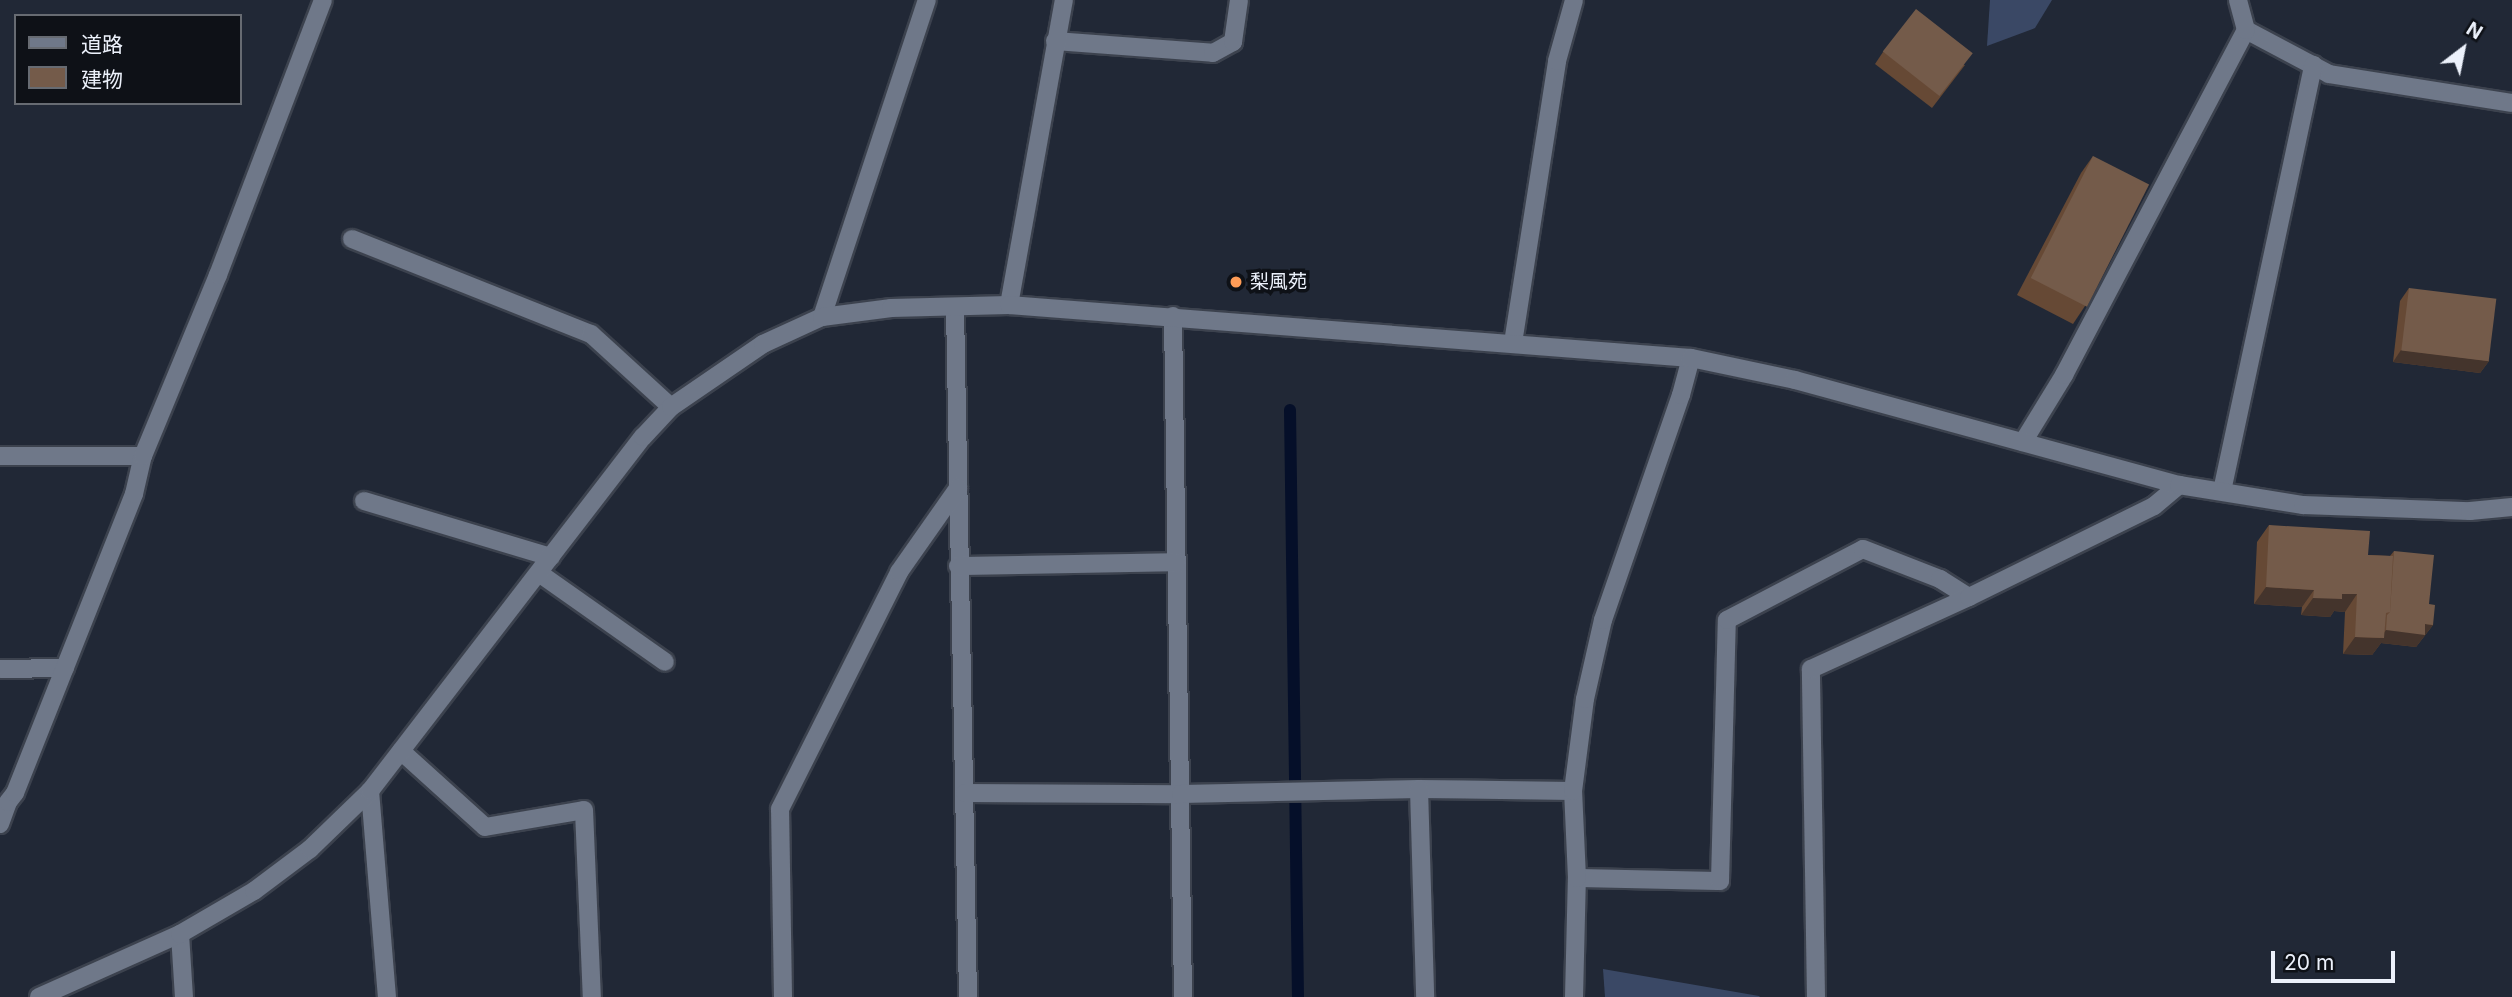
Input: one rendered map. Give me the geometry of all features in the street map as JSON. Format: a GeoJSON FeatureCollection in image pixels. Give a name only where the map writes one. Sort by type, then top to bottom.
{"type":"FeatureCollection","features":[{"type":"Feature","properties":{"kind":"street"},"geometry":{"type":"LineString","coordinates":[[0,824],[134,494],[143,456],[218,275],[323,0]]}},
{"type":"Feature","properties":{"kind":"street"},"geometry":{"type":"LineString","coordinates":[[822,317],[927,0]]}},
{"type":"Feature","properties":{"kind":"street"},"geometry":{"type":"LineString","coordinates":[[1009,305],[1064,0]]}},
{"type":"Feature","properties":{"kind":"street"},"geometry":{"type":"LineString","coordinates":[[1055,41],[1213,53],[1233,42],[1239,0]]}},
{"type":"Feature","properties":{"kind":"street"},"geometry":{"type":"LineString","coordinates":[[1513,343],[1557,61],[1574,0]]}},
{"type":"Feature","properties":{"kind":"street"},"geometry":{"type":"LineString","coordinates":[[2023,442],[2064,375],[2246,30],[2238,0]]}},
{"type":"Feature","properties":{"kind":"street"},"geometry":{"type":"LineString","coordinates":[[2246,30],[2329,74],[2512,103]]}},
{"type":"Feature","properties":{"kind":"street"},"geometry":{"type":"LineString","coordinates":[[2222,491],[2313,65]]}},
{"type":"Feature","properties":{"kind":"street"},"geometry":{"type":"LineString","coordinates":[[352,239],[591,334],[671,407]]}},
{"type":"Feature","properties":{"kind":"street"},"geometry":{"type":"LineString","coordinates":[[39,997],[180,934],[254,891],[301,856],[370,791],[642,437],[671,407],[763,344],[822,317],[891,308],[1009,305],[1691,358],[1795,380],[2179,485],[2303,505],[2383,510],[2470,511],[2512,508]]}},
{"type":"Feature","properties":{"kind":"street"},"geometry":{"type":"LineString","coordinates":[[955,308],[968,997]]}},
{"type":"Feature","properties":{"kind":"street"},"geometry":{"type":"LineString","coordinates":[[1173,316],[1183,997]]}},
{"type":"Feature","properties":{"kind":"street"},"geometry":{"type":"LineString","coordinates":[[1573,997],[1577,878],[1573,791],[1584,699],[1603,620],[1681,395],[1691,358]]}},
{"type":"Feature","properties":{"kind":"street"},"geometry":{"type":"LineString","coordinates":[[0,456],[143,456]]}},
{"type":"Feature","properties":{"kind":"street"},"geometry":{"type":"LineString","coordinates":[[1815,997],[1811,669],[1969,597],[2154,506],[2179,485]]}},
{"type":"Feature","properties":{"kind":"street"},"geometry":{"type":"LineString","coordinates":[[783,997],[780,808],[899,572],[958,488]]}},
{"type":"Feature","properties":{"kind":"street"},"geometry":{"type":"LineString","coordinates":[[364,501],[551,557]]}},
{"type":"Feature","properties":{"kind":"street"},"geometry":{"type":"LineString","coordinates":[[1577,878],[1720,881],[1727,620],[1863,549],[1940,579],[1969,597]]}},
{"type":"Feature","properties":{"kind":"street"},"geometry":{"type":"LineString","coordinates":[[958,566],[1177,562]]}},
{"type":"Feature","properties":{"kind":"street"},"geometry":{"type":"LineString","coordinates":[[539,573],[665,662]]}},
{"type":"Feature","properties":{"kind":"street"},"geometry":{"type":"LineString","coordinates":[[0,669],[65,668]]}},
{"type":"Feature","properties":{"kind":"street"},"geometry":{"type":"LineString","coordinates":[[401,751],[485,827],[584,810],[592,997]]}},
{"type":"Feature","properties":{"kind":"street"},"geometry":{"type":"LineString","coordinates":[[965,793],[1181,794],[1419,789],[1573,791]]}},
{"type":"Feature","properties":{"kind":"street"},"geometry":{"type":"LineString","coordinates":[[1419,789],[1425,997]]}},
{"type":"Feature","properties":{"kind":"street"},"geometry":{"type":"LineString","coordinates":[[370,791],[387,997]]}},
{"type":"Feature","properties":{"kind":"street"},"geometry":{"type":"LineString","coordinates":[[180,934],[184,997]]}},
{"type":"Feature","properties":{"kind":"shaded area"},"geometry":{"type":"Polygon","coordinates":[[[1990,0],[2052,0],[2035,28],[1987,46],[1990,0]]]}},
{"type":"Feature","properties":{"kind":"shaded area"},"geometry":{"type":"Polygon","coordinates":[[[1603,969],[1759,996],[1760,997],[1605,997],[1603,969]]]}},
{"type":"Feature","properties":{"kind":"building"},"geometry":{"type":"Polygon","coordinates":[[[1916,9],[1973,53],[1939,96],[1883,52],[1916,9]]]}},
{"type":"Feature","properties":{"kind":"building"},"geometry":{"type":"Polygon","coordinates":[[[2093,156],[2149,185],[2087,307],[2031,278],[2093,156]]]}},
{"type":"Feature","properties":{"kind":"building"},"geometry":{"type":"Polygon","coordinates":[[[2409,288],[2496,299],[2489,361],[2401,351],[2409,288]]]}},
{"type":"Feature","properties":{"kind":"building"},"geometry":{"type":"Polygon","coordinates":[[[2269,525],[2370,531],[2368,555],[2393,556],[2390,612],[2386,613],[2384,638],[2355,637],[2357,594],[2342,594],[2342,599],[2313,598],[2314,590],[2266,587],[2269,525]]]}},
{"type":"Feature","properties":{"kind":"building"},"geometry":{"type":"Polygon","coordinates":[[[2394,551],[2434,555],[2429,604],[2435,605],[2433,625],[2425,624],[2425,635],[2386,630],[2387,615],[2390,612],[2394,551]]]}},
{"type":"Feature","properties":{"kind":"waterway"},"geometry":{"type":"LineString","coordinates":[[1290,410],[1298,997]]}},
{"type":"Feature","properties":{"kind":"place","name":"梨風苑"},"geometry":{"type":"Point","coordinates":[1236,282]}}]}
